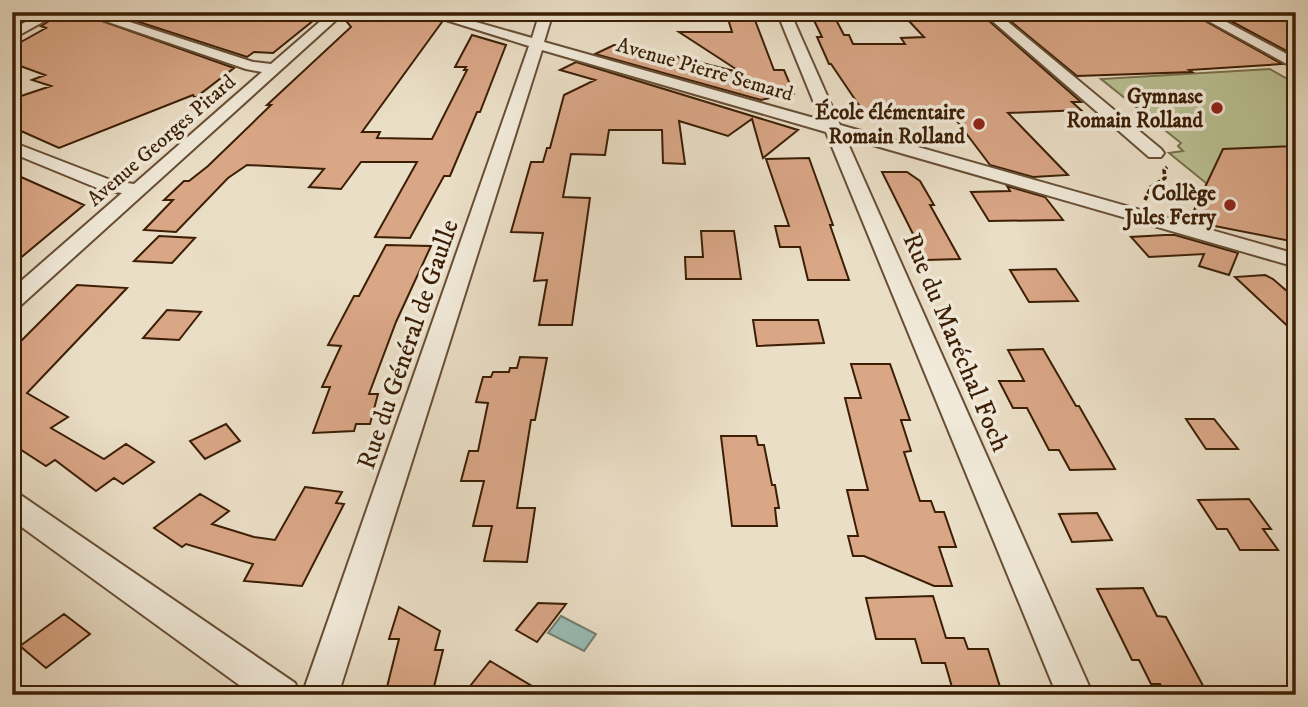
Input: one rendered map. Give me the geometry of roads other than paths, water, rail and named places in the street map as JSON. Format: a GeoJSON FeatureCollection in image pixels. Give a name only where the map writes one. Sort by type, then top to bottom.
{"type":"FeatureCollection","features":[{"type":"Feature","properties":{"kind":"street"},"geometry":{"type":"LineString","coordinates":[[12,35],[55,12]]}},
{"type":"Feature","properties":{"kind":"street"},"geometry":{"type":"LineString","coordinates":[[85,12],[251,66],[275,69]]}},
{"type":"Feature","properties":{"kind":"street","name":"Avenue Georges Pitard"},"geometry":{"type":"LineString","coordinates":[[12,301],[339,12]]}},
{"type":"Feature","properties":{"kind":"street","name":"Avenue Pierre Semard"},"geometry":{"type":"LineString","coordinates":[[426,12],[1295,262]]}},
{"type":"Feature","properties":{"kind":"street","name":"Rue du Général de Gaulle"},"geometry":{"type":"LineString","coordinates":[[320,695],[478,227],[547,12]]}},
{"type":"Feature","properties":{"kind":"street","name":"Rue du Maréchal Foch"},"geometry":{"type":"LineString","coordinates":[[783,12],[1075,695]]}},
{"type":"Feature","properties":{"kind":"street"},"geometry":{"type":"LineString","coordinates":[[988,12],[1155,153]]}},
{"type":"Feature","properties":{"kind":"street"},"geometry":{"type":"LineString","coordinates":[[1198,12],[1296,65]]}},
{"type":"Feature","properties":{"kind":"street"},"geometry":{"type":"LineString","coordinates":[[12,147],[109,186],[138,190]]}},
{"type":"Feature","properties":{"kind":"street"},"geometry":{"type":"LineString","coordinates":[[12,504],[282,695]]}},
{"type":"Feature","properties":{"kind":"water"},"geometry":{"type":"Polygon","coordinates":[[[561,616],[596,634],[584,651],[548,633],[561,616]]]}},
{"type":"Feature","properties":{"kind":"place","name":"Gymnase Romain Rolland"},"geometry":{"type":"Point","coordinates":[1217,108]}},
{"type":"Feature","properties":{"kind":"place","name":"École élémentaire Romain Rolland"},"geometry":{"type":"Point","coordinates":[979,124]}},
{"type":"Feature","properties":{"kind":"place","name":"Collège Jules Ferry"},"geometry":{"type":"Point","coordinates":[1230,205]}}]}
